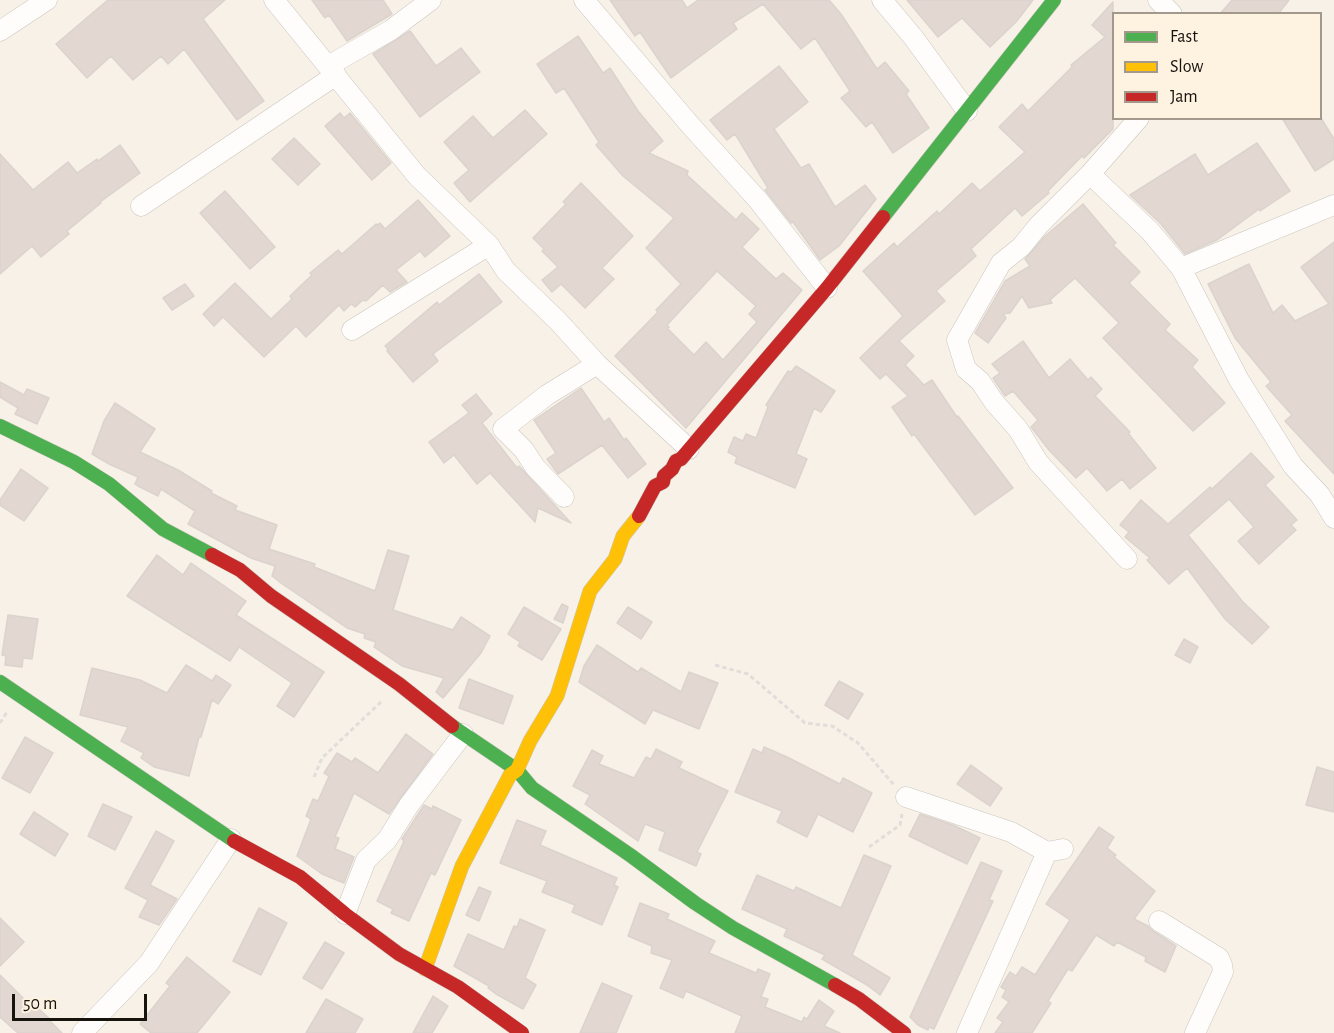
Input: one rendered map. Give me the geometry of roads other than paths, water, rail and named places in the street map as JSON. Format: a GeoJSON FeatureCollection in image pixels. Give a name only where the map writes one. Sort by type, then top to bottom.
{"type":"FeatureCollection","features":[{"type":"Feature","properties":{"kind":"street"},"geometry":{"type":"LineString","coordinates":[[0,31],[47,0]]}},
{"type":"Feature","properties":{"kind":"street"},"geometry":{"type":"LineString","coordinates":[[274,0],[417,176],[489,245],[506,271],[558,321],[597,364],[688,449]]}},
{"type":"Feature","properties":{"kind":"street"},"geometry":{"type":"LineString","coordinates":[[141,206],[431,0]]}},
{"type":"Feature","properties":{"kind":"street"},"geometry":{"type":"LineString","coordinates":[[584,0],[691,126],[758,200],[827,288]]}},
{"type":"Feature","properties":{"kind":"street"},"geometry":{"type":"LineString","coordinates":[[882,0],[913,37],[967,111]]}},
{"type":"Feature","properties":{"kind":"street"},"geometry":{"type":"LineString","coordinates":[[425,969],[462,866],[510,776],[517,770],[530,741],[557,696],[590,591],[615,558],[623,536],[639,517],[655,486],[663,482],[664,476],[672,470],[676,461],[681,459],[827,288],[1054,0]]}},
{"type":"Feature","properties":{"kind":"street"},"geometry":{"type":"LineString","coordinates":[[1158,0],[1170,12]]}},
{"type":"Feature","properties":{"kind":"street"},"geometry":{"type":"LineString","coordinates":[[1128,559],[1038,462],[1018,429],[994,402],[980,381],[966,369],[957,340],[1001,263],[1021,248],[1038,226],[1090,174],[1137,120]]}},
{"type":"Feature","properties":{"kind":"street"},"geometry":{"type":"LineString","coordinates":[[1090,174],[1150,231],[1181,268],[1239,380],[1293,466],[1320,495],[1334,518]]}},
{"type":"Feature","properties":{"kind":"street"},"geometry":{"type":"LineString","coordinates":[[1181,268],[1334,205]]}},
{"type":"Feature","properties":{"kind":"street"},"geometry":{"type":"LineString","coordinates":[[352,330],[489,245]]}},
{"type":"Feature","properties":{"kind":"street"},"geometry":{"type":"LineString","coordinates":[[564,497],[535,468],[524,450],[503,429],[547,395],[597,364]]}},
{"type":"Feature","properties":{"kind":"street"},"geometry":{"type":"LineString","coordinates":[[0,426],[74,462],[109,484],[164,529],[240,570],[271,596],[399,684],[463,734],[517,770],[532,788],[630,855],[694,903],[859,999],[904,1033]]}},
{"type":"Feature","properties":{"kind":"street"},"geometry":{"type":"LineString","coordinates":[[0,682],[231,839],[300,878],[399,954],[458,987],[522,1033]]}},
{"type":"Feature","properties":{"kind":"street"},"geometry":{"type":"LineString","coordinates":[[345,914],[366,860],[387,840],[409,805],[463,734]]}},
{"type":"Feature","properties":{"kind":"street"},"geometry":{"type":"LineString","coordinates":[[906,797],[1011,832],[1055,851],[967,1033]]}},
{"type":"Feature","properties":{"kind":"street"},"geometry":{"type":"LineString","coordinates":[[82,1033],[149,963],[231,839]]}},
{"type":"Feature","properties":{"kind":"street"},"geometry":{"type":"LineString","coordinates":[[1159,921],[1219,958],[1222,965],[1223,972],[1195,1033]]}}]}
